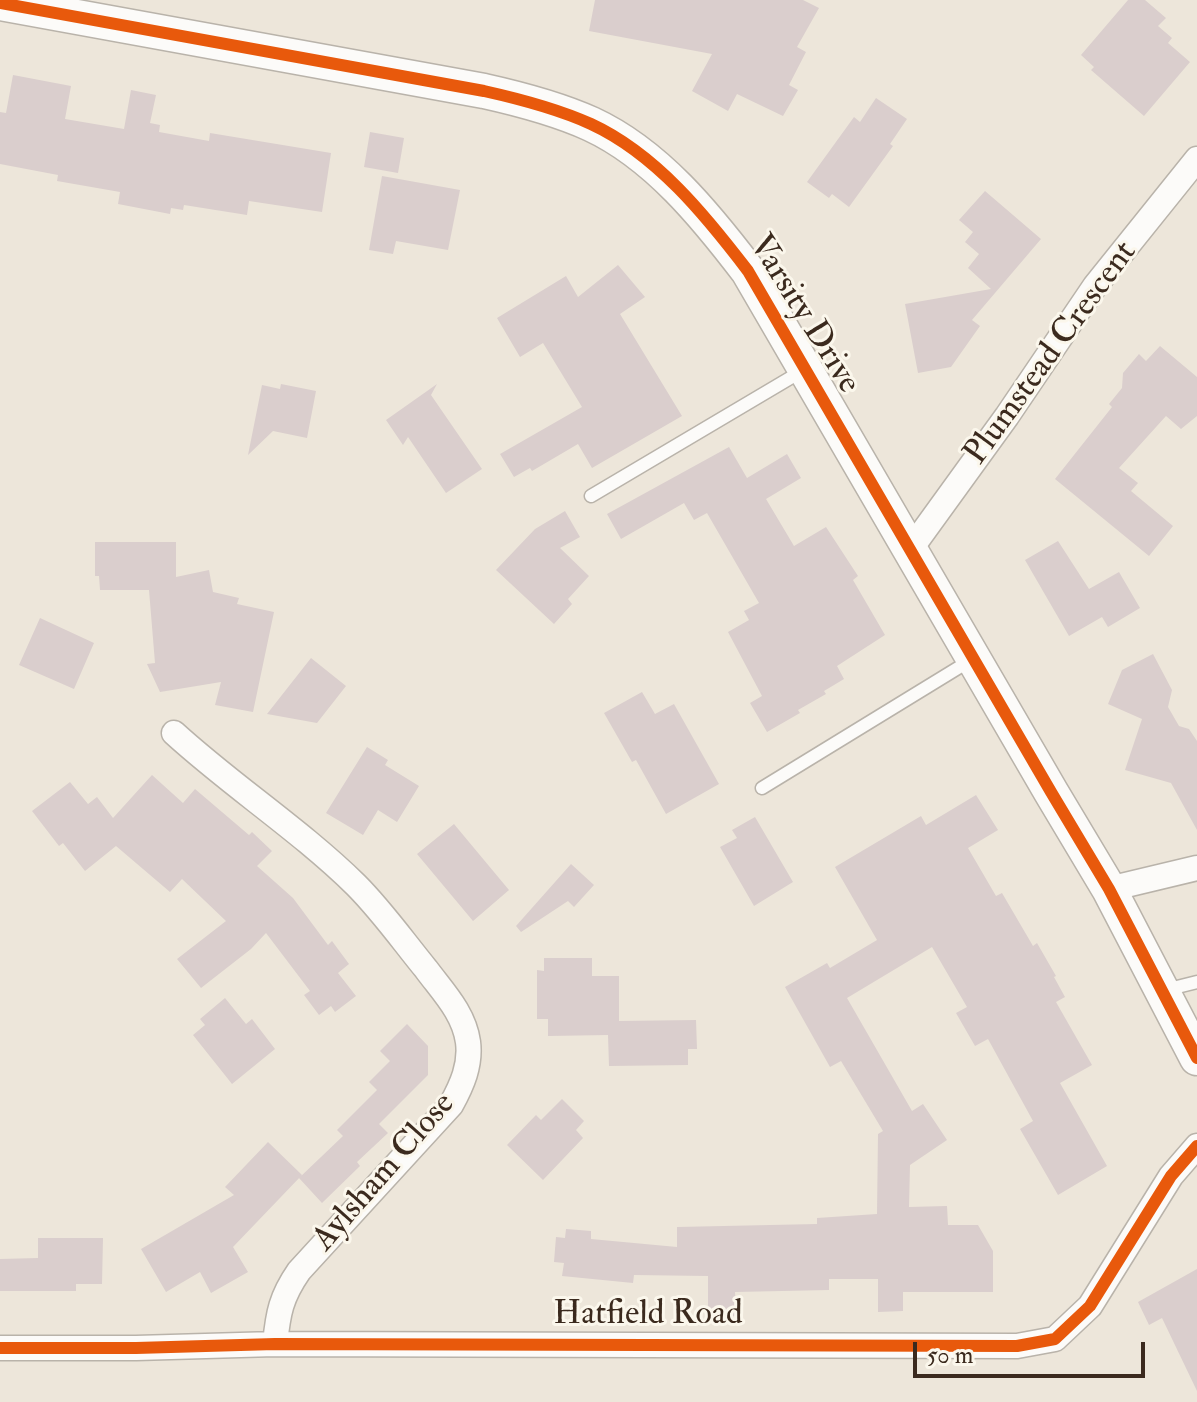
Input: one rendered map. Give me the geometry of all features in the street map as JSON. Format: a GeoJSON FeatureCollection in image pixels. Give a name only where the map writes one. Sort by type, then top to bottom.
{"type":"FeatureCollection","features":[{"type":"Feature","properties":{"kind":"street","name":"Varsity Drive"},"geometry":{"type":"LineString","coordinates":[[0,3],[522,100],[591,124],[634,151],[668,180],[718,232],[748,271],[1109,889],[1197,1058]]}},
{"type":"Feature","properties":{"kind":"street","name":"Plumstead Crescent"},"geometry":{"type":"LineString","coordinates":[[910,550],[1007,416],[1095,286],[1197,159]]}},
{"type":"Feature","properties":{"kind":"street","name":"Aylsham Close"},"geometry":{"type":"LineString","coordinates":[[174,733],[335,865],[375,905],[454,1005],[468,1040],[466,1072],[451,1105],[299,1271],[285,1292],[275,1344]]}},
{"type":"Feature","properties":{"kind":"street"},"geometry":{"type":"LineString","coordinates":[[1109,889],[1197,868]]}},
{"type":"Feature","properties":{"kind":"street","name":"Hatfield Road"},"geometry":{"type":"LineString","coordinates":[[0,1348],[275,1344],[1017,1346],[1040,1343],[1055,1339],[1090,1306],[1165,1186],[1197,1146]]}},
{"type":"Feature","properties":{"kind":"lane"},"geometry":{"type":"LineString","coordinates":[[591,496],[805,369]]}},
{"type":"Feature","properties":{"kind":"lane"},"geometry":{"type":"LineString","coordinates":[[762,788],[974,659]]}},
{"type":"Feature","properties":{"kind":"lane"},"geometry":{"type":"LineString","coordinates":[[1162,991],[1197,982]]}},
{"type":"Feature","properties":{"kind":"building"},"geometry":{"type":"Polygon","coordinates":[[[595,0],[803,0],[819,8],[797,47],[806,52],[789,85],[798,90],[783,116],[737,94],[728,111],[692,91],[712,54],[589,31],[595,0]]]}},
{"type":"Feature","properties":{"kind":"building"},"geometry":{"type":"Polygon","coordinates":[[[1128,0],[1145,0],[1166,18],[1158,26],[1172,38],[1168,43],[1190,62],[1144,116],[1091,70],[1094,67],[1081,55],[1128,0]]]}},
{"type":"Feature","properties":{"kind":"building"},"geometry":{"type":"Polygon","coordinates":[[[13,75],[71,86],[65,119],[124,129],[131,90],[156,95],[150,123],[160,125],[159,132],[209,141],[210,133],[331,153],[322,212],[249,201],[247,215],[184,205],[183,210],[171,208],[170,214],[118,204],[120,192],[57,181],[58,175],[0,164],[0,112],[6,113],[13,75]]]}},
{"type":"Feature","properties":{"kind":"building"},"geometry":{"type":"Polygon","coordinates":[[[876,98],[907,119],[890,144],[893,146],[849,207],[832,194],[829,198],[807,182],[854,117],[860,122],[876,98]]]}},
{"type":"Feature","properties":{"kind":"building"},"geometry":{"type":"Polygon","coordinates":[[[370,132],[404,138],[398,173],[364,167],[370,132]]]}},
{"type":"Feature","properties":{"kind":"building"},"geometry":{"type":"Polygon","coordinates":[[[382,176],[460,190],[448,250],[396,241],[393,254],[369,250],[382,176]]]}},
{"type":"Feature","properties":{"kind":"building"},"geometry":{"type":"Polygon","coordinates":[[[985,191],[1041,239],[972,320],[980,326],[951,367],[918,373],[905,304],[991,289],[968,268],[979,254],[965,242],[973,232],[959,220],[985,191]]]}},
{"type":"Feature","properties":{"kind":"building"},"geometry":{"type":"Polygon","coordinates":[[[618,265],[645,297],[620,314],[682,416],[592,468],[578,444],[532,471],[530,468],[514,477],[500,454],[582,407],[543,343],[520,357],[497,318],[566,276],[578,297],[618,265]]]}},
{"type":"Feature","properties":{"kind":"building"},"geometry":{"type":"Polygon","coordinates":[[[1160,346],[1197,377],[1197,416],[1181,429],[1166,416],[1119,468],[1138,483],[1131,491],[1173,526],[1149,556],[1055,479],[1112,407],[1109,404],[1122,388],[1123,373],[1139,354],[1146,361],[1160,346]]]}},
{"type":"Feature","properties":{"kind":"building"},"geometry":{"type":"Polygon","coordinates":[[[281,384],[316,391],[307,438],[273,431],[248,455],[262,385],[280,389],[281,384]]]}},
{"type":"Feature","properties":{"kind":"building"},"geometry":{"type":"Polygon","coordinates":[[[437,384],[431,395],[482,469],[446,493],[408,437],[403,445],[386,420],[437,384]]]}},
{"type":"Feature","properties":{"kind":"building"},"geometry":{"type":"Polygon","coordinates":[[[729,447],[747,478],[787,454],[801,478],[766,499],[794,546],[826,527],[858,576],[853,580],[885,635],[837,666],[844,679],[824,691],[826,694],[767,732],[750,703],[762,696],[728,632],[749,620],[744,611],[759,603],[707,513],[694,520],[684,503],[621,539],[607,514],[729,447]]]}},
{"type":"Feature","properties":{"kind":"building"},"geometry":{"type":"Polygon","coordinates":[[[565,511],[580,537],[560,548],[589,576],[568,599],[572,604],[554,624],[496,570],[535,529],[565,511]]]}},
{"type":"Feature","properties":{"kind":"building"},"geometry":{"type":"Polygon","coordinates":[[[1058,541],[1089,589],[1119,572],[1140,608],[1108,627],[1102,617],[1069,636],[1025,560],[1058,541]]]}},
{"type":"Feature","properties":{"kind":"building"},"geometry":{"type":"Polygon","coordinates":[[[95,542],[176,542],[176,577],[209,570],[213,592],[239,598],[237,604],[274,612],[253,712],[215,705],[221,682],[160,692],[147,664],[155,663],[149,590],[100,590],[99,576],[95,576],[95,542]]]}},
{"type":"Feature","properties":{"kind":"building"},"geometry":{"type":"Polygon","coordinates":[[[40,618],[94,643],[74,689],[19,665],[40,618]]]}},
{"type":"Feature","properties":{"kind":"building"},"geometry":{"type":"Polygon","coordinates":[[[1153,654],[1172,690],[1168,707],[1179,726],[1189,729],[1197,741],[1197,830],[1171,783],[1125,770],[1142,719],[1108,704],[1122,670],[1153,654]]]}},
{"type":"Feature","properties":{"kind":"building"},"geometry":{"type":"Polygon","coordinates":[[[311,658],[346,686],[317,723],[267,714],[311,658]]]}},
{"type":"Feature","properties":{"kind":"building"},"geometry":{"type":"Polygon","coordinates":[[[642,692],[655,714],[674,704],[719,784],[666,814],[636,760],[632,762],[604,713],[642,692]]]}},
{"type":"Feature","properties":{"kind":"building"},"geometry":{"type":"Polygon","coordinates":[[[367,747],[388,760],[385,765],[419,786],[397,822],[378,810],[363,835],[326,813],[367,747]]]}},
{"type":"Feature","properties":{"kind":"building"},"geometry":{"type":"Polygon","coordinates":[[[152,775],[183,803],[195,789],[272,851],[257,866],[293,898],[328,945],[332,941],[349,964],[338,973],[356,996],[335,1012],[331,1006],[319,1015],[304,995],[310,991],[266,933],[251,949],[201,988],[177,959],[226,921],[182,879],[170,892],[116,846],[85,871],[63,843],[59,846],[32,811],[70,782],[88,804],[97,797],[113,818],[152,775]]]}},
{"type":"Feature","properties":{"kind":"building"},"geometry":{"type":"Polygon","coordinates":[[[976,795],[998,830],[968,848],[996,896],[1002,893],[1033,946],[1037,943],[1056,976],[1065,997],[1056,1002],[1092,1065],[1060,1083],[1107,1166],[1058,1195],[1020,1129],[1033,1121],[988,1039],[975,1046],[956,1013],[967,1007],[932,947],[847,998],[912,1111],[923,1104],[947,1140],[910,1165],[909,1207],[947,1206],[948,1225],[978,1225],[993,1251],[993,1292],[903,1292],[903,1311],[878,1312],[878,1279],[829,1279],[829,1290],[735,1292],[736,1316],[708,1317],[708,1276],[634,1275],[633,1283],[562,1276],[564,1263],[554,1262],[556,1237],[565,1238],[566,1229],[591,1231],[591,1239],[677,1247],[677,1227],[817,1224],[817,1218],[877,1214],[878,1134],[883,1131],[841,1061],[830,1067],[785,987],[827,963],[830,968],[877,940],[835,867],[921,816],[926,825],[976,795]]]}},
{"type":"Feature","properties":{"kind":"building"},"geometry":{"type":"Polygon","coordinates":[[[755,817],[793,882],[754,906],[720,847],[737,838],[732,830],[755,817]]]}},
{"type":"Feature","properties":{"kind":"building"},"geometry":{"type":"Polygon","coordinates":[[[454,824],[509,890],[473,921],[417,854],[454,824]]]}},
{"type":"Feature","properties":{"kind":"building"},"geometry":{"type":"Polygon","coordinates":[[[571,864],[594,885],[574,907],[568,901],[521,932],[516,926],[571,864]]]}},
{"type":"Feature","properties":{"kind":"building"},"geometry":{"type":"Polygon","coordinates":[[[544,958],[592,958],[592,976],[619,976],[619,1021],[696,1020],[697,1049],[688,1049],[688,1065],[609,1066],[608,1035],[548,1036],[548,1019],[537,1019],[537,970],[544,971],[544,958]]]}},
{"type":"Feature","properties":{"kind":"building"},"geometry":{"type":"Polygon","coordinates":[[[225,998],[246,1024],[252,1019],[275,1049],[232,1084],[193,1035],[205,1025],[200,1019],[225,998]]]}},
{"type":"Feature","properties":{"kind":"building"},"geometry":{"type":"Polygon","coordinates":[[[407,1024],[428,1046],[428,1075],[379,1124],[388,1133],[357,1162],[360,1166],[322,1203],[299,1178],[343,1136],[337,1130],[377,1090],[369,1082],[390,1061],[380,1051],[407,1024]]]}},
{"type":"Feature","properties":{"kind":"building"},"geometry":{"type":"Polygon","coordinates":[[[562,1099],[584,1121],[576,1130],[583,1138],[543,1180],[507,1145],[536,1115],[541,1120],[562,1099]]]}},
{"type":"Feature","properties":{"kind":"building"},"geometry":{"type":"Polygon","coordinates":[[[268,1142],[302,1175],[233,1247],[248,1272],[211,1293],[200,1272],[166,1292],[141,1249],[234,1195],[225,1187],[268,1142]]]}},
{"type":"Feature","properties":{"kind":"building"},"geometry":{"type":"Polygon","coordinates":[[[38,1238],[103,1238],[102,1284],[76,1284],[76,1291],[0,1291],[0,1259],[38,1258],[38,1238]]]}},
{"type":"Feature","properties":{"kind":"building"},"geometry":{"type":"Polygon","coordinates":[[[1197,1269],[1197,1391],[1162,1318],[1149,1325],[1138,1302],[1197,1269]]]}},
{"type":"Feature","properties":{"kind":"cycle path"},"geometry":{"type":"LineString","coordinates":[[0,3],[511,97],[591,124],[615,137],[658,169],[697,208],[748,271],[1109,889],[1197,1058]]}},
{"type":"Feature","properties":{"kind":"cycle path"},"geometry":{"type":"LineString","coordinates":[[0,1348],[275,1344],[1017,1346],[1055,1339],[1090,1306],[1171,1176],[1197,1146]]}}]}
